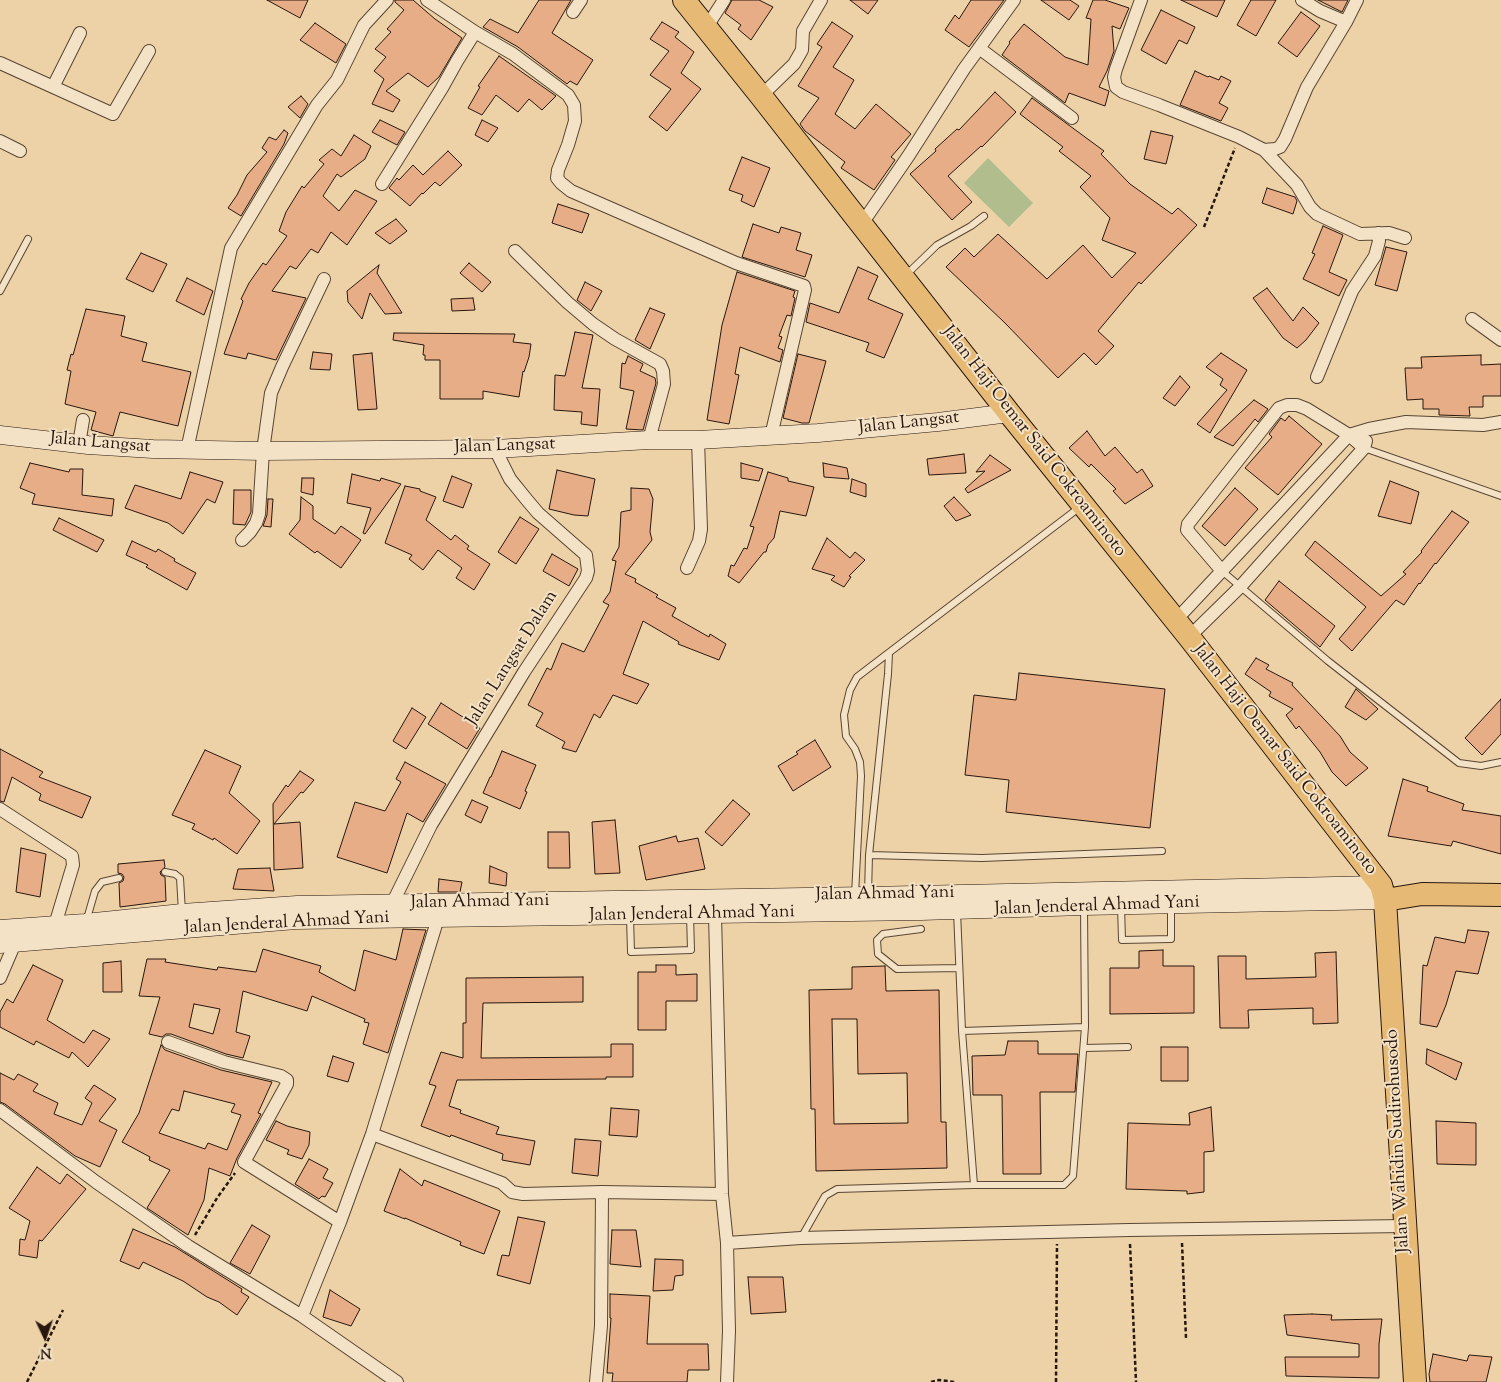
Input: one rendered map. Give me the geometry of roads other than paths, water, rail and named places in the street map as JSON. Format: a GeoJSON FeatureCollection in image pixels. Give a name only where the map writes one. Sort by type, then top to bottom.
{"type":"FeatureCollection","features":[{"type":"Feature","properties":{"kind":"highway","name":"Jalan Haji Oemar Said Cokroaminoto"},"geometry":{"type":"LineString","coordinates":[[684,0],[904,277],[1009,413],[1182,629],[1383,893]]}},
{"type":"Feature","properties":{"kind":"highway"},"geometry":{"type":"LineString","coordinates":[[1383,893],[1501,895]]}},
{"type":"Feature","properties":{"kind":"highway","name":"Jalan Wahidin Sudirohusodo"},"geometry":{"type":"LineString","coordinates":[[1383,893],[1415,1382]]}},
{"type":"Feature","properties":{"kind":"main road","name":"Jalan Langsat"},"geometry":{"type":"LineString","coordinates":[[0,435],[78,444],[187,450],[495,449],[649,440],[698,440],[771,436],[938,422],[1009,413]]}},
{"type":"Feature","properties":{"kind":"main road","name":"Jalan Ahmad Yani"},"geometry":{"type":"LineString","coordinates":[[0,929],[12,938],[55,925],[297,905],[956,893],[1084,898],[1383,893]]}},
{"type":"Feature","properties":{"kind":"main road","name":"Jalan Jenderal Ahmad Yani"},"geometry":{"type":"LineString","coordinates":[[12,938],[296,920],[921,911],[957,910],[1084,898],[1122,905],[1383,893]]}},
{"type":"Feature","properties":{"kind":"main road"},"geometry":{"type":"LineString","coordinates":[[921,894],[921,911]]}},
{"type":"Feature","properties":{"kind":"street"},"geometry":{"type":"LineString","coordinates":[[187,450],[231,248],[317,105],[337,80],[364,25],[387,0]]}},
{"type":"Feature","properties":{"kind":"street"},"geometry":{"type":"LineString","coordinates":[[427,0],[448,5],[475,32],[513,54],[563,91],[572,101],[576,112],[575,121],[558,170],[560,183],[571,191],[736,263],[804,286],[805,290],[771,436]]}},
{"type":"Feature","properties":{"kind":"street"},"geometry":{"type":"LineString","coordinates":[[572,12],[582,0]]}},
{"type":"Feature","properties":{"kind":"street"},"geometry":{"type":"LineString","coordinates":[[706,28],[724,0]]}},
{"type":"Feature","properties":{"kind":"street"},"geometry":{"type":"LineString","coordinates":[[761,96],[794,64],[802,50],[804,31],[821,0]]}},
{"type":"Feature","properties":{"kind":"street"},"geometry":{"type":"LineString","coordinates":[[861,225],[979,48],[1014,0]]}},
{"type":"Feature","properties":{"kind":"street"},"geometry":{"type":"LineString","coordinates":[[1141,0],[1114,76],[1116,87],[1123,92],[1159,104],[1239,137],[1264,150],[1297,185],[1310,207],[1317,214],[1360,234],[1394,233],[1405,238]]}},
{"type":"Feature","properties":{"kind":"street"},"geometry":{"type":"LineString","coordinates":[[1302,0],[1320,11],[1346,22]]}},
{"type":"Feature","properties":{"kind":"street"},"geometry":{"type":"LineString","coordinates":[[1264,150],[1275,150],[1280,147],[1307,87],[1357,0]]}},
{"type":"Feature","properties":{"kind":"street"},"geometry":{"type":"LineString","coordinates":[[382,184],[475,32]]}},
{"type":"Feature","properties":{"kind":"street"},"geometry":{"type":"LineString","coordinates":[[53,87],[80,34]]}},
{"type":"Feature","properties":{"kind":"street"},"geometry":{"type":"LineString","coordinates":[[979,48],[1072,118]]}},
{"type":"Feature","properties":{"kind":"street"},"geometry":{"type":"LineString","coordinates":[[0,62],[113,114],[149,51]]}},
{"type":"Feature","properties":{"kind":"street"},"geometry":{"type":"LineString","coordinates":[[0,141],[20,151]]}},
{"type":"Feature","properties":{"kind":"street"},"geometry":{"type":"LineString","coordinates":[[1317,377],[1352,291],[1375,256],[1378,233]]}},
{"type":"Feature","properties":{"kind":"street"},"geometry":{"type":"LineString","coordinates":[[515,251],[567,302],[593,324],[615,339],[660,364],[664,371],[664,384],[649,440]]}},
{"type":"Feature","properties":{"kind":"street"},"geometry":{"type":"LineString","coordinates":[[242,540],[250,532],[258,514],[263,451],[271,393],[324,279]]}},
{"type":"Feature","properties":{"kind":"street"},"geometry":{"type":"LineString","coordinates":[[1472,319],[1501,340]]}},
{"type":"Feature","properties":{"kind":"street"},"geometry":{"type":"LineString","coordinates":[[1222,571],[1187,530],[1188,524],[1279,408],[1287,405],[1302,407],[1349,435],[1364,448]]}},
{"type":"Feature","properties":{"kind":"street"},"geometry":{"type":"LineString","coordinates":[[78,444],[83,420]]}},
{"type":"Feature","properties":{"kind":"street"},"geometry":{"type":"LineString","coordinates":[[1182,629],[1222,571],[1349,435],[1406,422],[1483,425],[1501,422]]}},
{"type":"Feature","properties":{"kind":"street"},"geometry":{"type":"LineString","coordinates":[[1182,629],[1240,587],[1364,448],[1369,429]]}},
{"type":"Feature","properties":{"kind":"street"},"geometry":{"type":"LineString","coordinates":[[687,568],[697,547],[701,529],[698,440]]}},
{"type":"Feature","properties":{"kind":"street","name":"Jalan Langsat Dalam"},"geometry":{"type":"LineString","coordinates":[[392,904],[431,825],[524,672],[586,578],[588,571],[586,555],[538,512],[520,492],[510,479],[495,449]]}},
{"type":"Feature","properties":{"kind":"street"},"geometry":{"type":"LineString","coordinates":[[0,809],[72,856],[73,865],[55,925]]}},
{"type":"Feature","properties":{"kind":"street"},"geometry":{"type":"LineString","coordinates":[[715,915],[722,1194],[727,1243],[729,1331],[727,1382]]}},
{"type":"Feature","properties":{"kind":"street"},"geometry":{"type":"LineString","coordinates":[[302,1316],[340,1222],[372,1134],[438,918]]}},
{"type":"Feature","properties":{"kind":"street"},"geometry":{"type":"LineString","coordinates":[[0,978],[12,938]]}},
{"type":"Feature","properties":{"kind":"street"},"geometry":{"type":"LineString","coordinates":[[168,1042],[224,1062],[280,1076],[287,1080],[287,1084],[244,1162],[340,1222]]}},
{"type":"Feature","properties":{"kind":"street"},"geometry":{"type":"LineString","coordinates":[[0,1110],[87,1176],[188,1246],[302,1316],[397,1382]]}},
{"type":"Feature","properties":{"kind":"street"},"geometry":{"type":"LineString","coordinates":[[372,1134],[502,1183],[512,1192],[523,1194],[602,1192],[722,1194]]}},
{"type":"Feature","properties":{"kind":"street"},"geometry":{"type":"LineString","coordinates":[[596,1382],[602,1326],[602,1192]]}},
{"type":"Feature","properties":{"kind":"street"},"geometry":{"type":"LineString","coordinates":[[727,1243],[801,1238],[1404,1226]]}},
{"type":"Feature","properties":{"kind":"lane"},"geometry":{"type":"LineString","coordinates":[[904,277],[937,245],[984,216]]}},
{"type":"Feature","properties":{"kind":"lane"},"geometry":{"type":"LineString","coordinates":[[0,291],[28,240]]}},
{"type":"Feature","properties":{"kind":"lane"},"geometry":{"type":"LineString","coordinates":[[1364,448],[1501,496]]}},
{"type":"Feature","properties":{"kind":"lane"},"geometry":{"type":"LineString","coordinates":[[861,896],[860,762],[855,749],[846,736],[844,715],[850,690],[857,678],[869,666],[1083,505]]}},
{"type":"Feature","properties":{"kind":"lane"},"geometry":{"type":"LineString","coordinates":[[1222,571],[1328,661],[1459,763],[1481,766],[1501,762]]}},
{"type":"Feature","properties":{"kind":"lane"},"geometry":{"type":"LineString","coordinates":[[861,896],[869,855],[888,674],[888,653]]}},
{"type":"Feature","properties":{"kind":"lane"},"geometry":{"type":"LineString","coordinates":[[869,855],[982,858],[1162,851]]}},
{"type":"Feature","properties":{"kind":"lane"},"geometry":{"type":"LineString","coordinates":[[165,872],[175,874],[180,878],[182,913]]}},
{"type":"Feature","properties":{"kind":"lane"},"geometry":{"type":"LineString","coordinates":[[86,923],[95,891],[102,882],[118,878]]}},
{"type":"Feature","properties":{"kind":"lane"},"geometry":{"type":"LineString","coordinates":[[956,893],[962,1031],[974,1185]]}},
{"type":"Feature","properties":{"kind":"lane"},"geometry":{"type":"LineString","coordinates":[[801,1238],[825,1196],[838,1189],[974,1185],[1064,1185],[1073,1176],[1085,1028],[1084,898]]}},
{"type":"Feature","properties":{"kind":"lane"},"geometry":{"type":"LineString","coordinates":[[1122,905],[1122,940],[1172,939],[1171,904]]}},
{"type":"Feature","properties":{"kind":"lane"},"geometry":{"type":"LineString","coordinates":[[630,916],[631,952],[691,950],[690,915]]}},
{"type":"Feature","properties":{"kind":"lane"},"geometry":{"type":"LineString","coordinates":[[921,929],[882,934],[877,940],[878,954],[897,969],[959,968]]}},
{"type":"Feature","properties":{"kind":"lane"},"geometry":{"type":"LineString","coordinates":[[962,1031],[1085,1028]]}},
{"type":"Feature","properties":{"kind":"lane"},"geometry":{"type":"LineString","coordinates":[[1084,1048],[1128,1047]]}}]}
